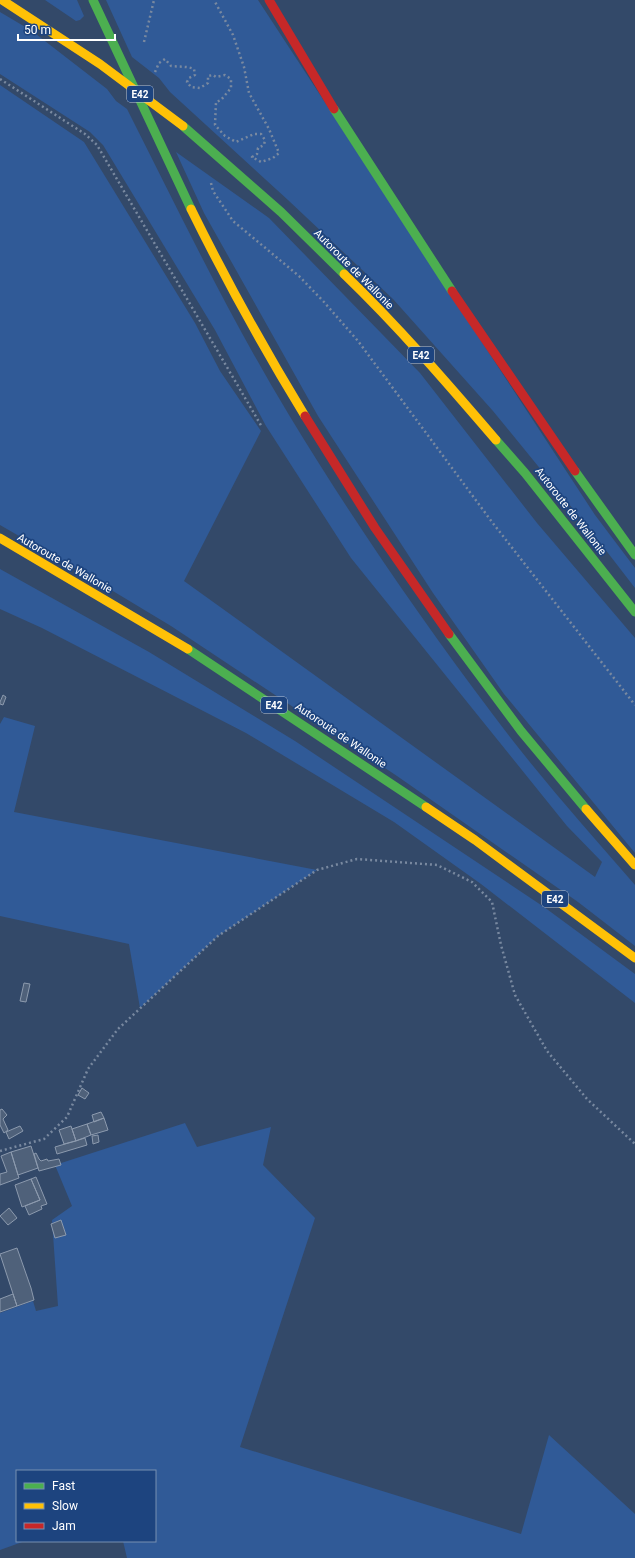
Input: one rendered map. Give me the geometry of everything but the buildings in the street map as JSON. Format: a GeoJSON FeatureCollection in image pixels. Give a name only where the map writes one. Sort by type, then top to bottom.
{"type":"FeatureCollection","features":[{"type":"Feature","properties":{"kind":"highway","name":"Autoroute de Wallonie"},"geometry":{"type":"LineString","coordinates":[[2,0],[100,64],[180,123],[281,212],[366,296],[453,390],[525,473],[635,612]]}},
{"type":"Feature","properties":{"kind":"highway"},"geometry":{"type":"LineString","coordinates":[[93,0],[159,144],[228,281],[261,343],[358,501],[439,621],[507,713],[572,794],[635,865]]}},
{"type":"Feature","properties":{"kind":"highway"},"geometry":{"type":"LineString","coordinates":[[269,0],[374,173],[449,287],[580,479],[635,555]]}},
{"type":"Feature","properties":{"kind":"highway","name":"Autoroute de Wallonie"},"geometry":{"type":"LineString","coordinates":[[0,538],[195,653],[353,756],[475,840],[635,958]]}},
{"type":"Feature","properties":{"kind":"highway"},"geometry":{"type":"LineString","coordinates":[[39,573],[68,578]]}},
{"type":"Feature","properties":{"kind":"path"},"geometry":{"type":"LineString","coordinates":[[144,42],[154,0]]}},
{"type":"Feature","properties":{"kind":"path"},"geometry":{"type":"LineString","coordinates":[[155,72],[159,63],[165,59],[171,66],[183,68],[187,67],[194,70],[195,75],[189,78],[187,82],[191,87],[200,88],[208,83],[208,76],[216,77],[225,75],[231,79],[231,88],[221,100],[216,102],[215,125],[225,136],[236,142],[254,134],[261,134],[264,140],[264,145],[258,148],[257,154],[252,156],[261,162],[274,158],[279,153],[269,129],[249,93],[244,67],[233,35],[214,0]]}},
{"type":"Feature","properties":{"kind":"path"},"geometry":{"type":"LineString","coordinates":[[0,79],[85,134],[97,145],[262,427]]}},
{"type":"Feature","properties":{"kind":"path"},"geometry":{"type":"LineString","coordinates":[[211,183],[214,191],[234,221],[299,276],[358,341],[492,522],[635,705]]}},
{"type":"Feature","properties":{"kind":"path"},"geometry":{"type":"LineString","coordinates":[[0,1151],[44,1139],[67,1117],[88,1069],[118,1029],[218,936],[317,870],[357,859],[437,865],[472,882],[492,902],[501,945],[515,995],[546,1051],[587,1098],[635,1144]]}},
{"type":"Feature","properties":{"kind":"shaded area"},"geometry":{"type":"Polygon","coordinates":[[[45,0],[77,0],[84,16],[80,20],[76,21],[45,0]]]}},
{"type":"Feature","properties":{"kind":"shaded area"},"geometry":{"type":"Polygon","coordinates":[[[106,0],[258,0],[595,515],[635,568],[635,588],[591,531],[493,411],[393,299],[170,92],[159,78],[132,57],[106,0]]]}},
{"type":"Feature","properties":{"kind":"shaded area"},"geometry":{"type":"Polygon","coordinates":[[[0,12],[32,31],[107,89],[116,101],[127,109],[205,264],[246,340],[289,415],[337,492],[414,606],[494,716],[545,781],[635,885],[635,946],[578,902],[397,776],[171,626],[0,525],[0,85],[84,142],[195,323],[220,371],[261,431],[184,581],[595,877],[602,862],[567,826],[351,558],[266,426],[215,330],[103,145],[90,132],[0,74],[0,12]]]}},
{"type":"Feature","properties":{"kind":"shaded area"},"geometry":{"type":"Polygon","coordinates":[[[176,152],[269,218],[420,373],[537,523],[635,638],[635,853],[504,694],[433,593],[318,416],[204,213],[176,152]]]}},
{"type":"Feature","properties":{"kind":"shaded area"},"geometry":{"type":"Polygon","coordinates":[[[0,569],[149,652],[295,741],[544,907],[635,974],[635,1003],[481,884],[394,822],[246,733],[42,628],[0,609],[0,569]]]}},
{"type":"Feature","properties":{"kind":"shaded area"},"geometry":{"type":"Polygon","coordinates":[[[4,717],[35,726],[14,812],[317,870],[218,936],[140,1008],[129,944],[0,916],[0,724],[4,717]]]}},
{"type":"Feature","properties":{"kind":"shaded area"},"geometry":{"type":"Polygon","coordinates":[[[185,1123],[197,1147],[271,1127],[263,1165],[315,1218],[240,1447],[521,1534],[549,1435],[635,1514],[635,1558],[127,1558],[123,1542],[156,1542],[156,1470],[16,1470],[16,1542],[22,1542],[0,1550],[0,1313],[33,1301],[36,1311],[58,1306],[52,1220],[72,1206],[55,1165],[185,1123]]]}},
{"type":"Feature","properties":{"kind":"traffic: fast"},"geometry":{"type":"LineString","coordinates":[[93,0],[191,209]]}},
{"type":"Feature","properties":{"kind":"traffic: fast"},"geometry":{"type":"LineString","coordinates":[[334,109],[452,291]]}},
{"type":"Feature","properties":{"kind":"traffic: fast"},"geometry":{"type":"LineString","coordinates":[[183,126],[281,212],[344,274]]}},
{"type":"Feature","properties":{"kind":"traffic: fast"},"geometry":{"type":"LineString","coordinates":[[496,440],[525,473],[635,612]]}},
{"type":"Feature","properties":{"kind":"traffic: fast"},"geometry":{"type":"LineString","coordinates":[[575,471],[635,555]]}},
{"type":"Feature","properties":{"kind":"traffic: fast"},"geometry":{"type":"LineString","coordinates":[[449,634],[521,731],[586,809]]}},
{"type":"Feature","properties":{"kind":"traffic: fast"},"geometry":{"type":"LineString","coordinates":[[188,649],[426,807]]}},
{"type":"Feature","properties":{"kind":"traffic: slow"},"geometry":{"type":"LineString","coordinates":[[2,0],[100,64],[183,126]]}},
{"type":"Feature","properties":{"kind":"traffic: slow"},"geometry":{"type":"LineString","coordinates":[[191,209],[246,314],[305,416]]}},
{"type":"Feature","properties":{"kind":"traffic: slow"},"geometry":{"type":"LineString","coordinates":[[344,274],[403,334],[496,440]]}},
{"type":"Feature","properties":{"kind":"traffic: slow"},"geometry":{"type":"LineString","coordinates":[[0,538],[188,649]]}},
{"type":"Feature","properties":{"kind":"traffic: slow"},"geometry":{"type":"LineString","coordinates":[[426,807],[475,840],[635,958]]}},
{"type":"Feature","properties":{"kind":"traffic: slow"},"geometry":{"type":"LineString","coordinates":[[586,809],[635,865]]}},
{"type":"Feature","properties":{"kind":"traffic: jam"},"geometry":{"type":"LineString","coordinates":[[269,0],[334,109]]}},
{"type":"Feature","properties":{"kind":"traffic: jam"},"geometry":{"type":"LineString","coordinates":[[452,291],[575,471]]}},
{"type":"Feature","properties":{"kind":"traffic: jam"},"geometry":{"type":"LineString","coordinates":[[305,416],[375,528],[449,634]]}}]}
